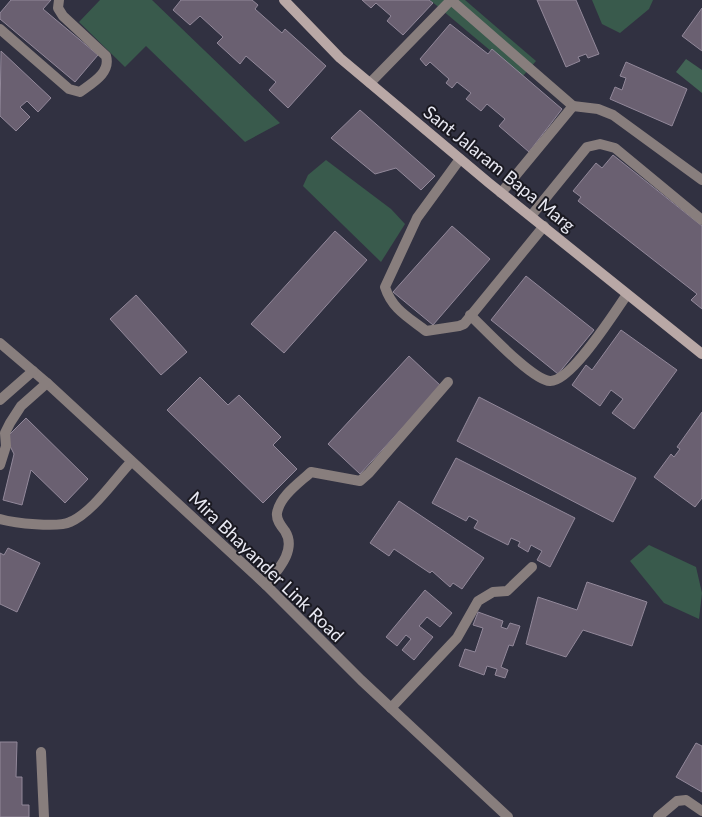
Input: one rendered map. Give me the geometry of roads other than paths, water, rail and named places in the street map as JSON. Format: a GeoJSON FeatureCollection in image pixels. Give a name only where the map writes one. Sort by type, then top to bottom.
{"type":"FeatureCollection","features":[{"type":"Feature","properties":{"kind":"street"},"geometry":{"type":"LineString","coordinates":[[0,29],[69,89],[80,92],[106,71],[108,63],[106,56],[63,16],[58,8],[59,0]]}},
{"type":"Feature","properties":{"kind":"street","name":"Sant Jalaram Bapa Marg"},"geometry":{"type":"LineString","coordinates":[[284,0],[340,58],[370,84],[501,193],[532,216],[626,296],[702,354]]}},
{"type":"Feature","properties":{"kind":"street"},"geometry":{"type":"LineString","coordinates":[[370,84],[451,0],[573,106],[598,109],[613,115],[700,174]]}},
{"type":"Feature","properties":{"kind":"street"},"geometry":{"type":"LineString","coordinates":[[501,193],[573,106]]}},
{"type":"Feature","properties":{"kind":"street"},"geometry":{"type":"LineString","coordinates":[[532,216],[587,147],[600,144],[615,148],[702,220]]}},
{"type":"Feature","properties":{"kind":"street"},"geometry":{"type":"LineString","coordinates":[[460,159],[417,218],[385,287],[389,301],[426,331],[459,326],[544,226]]}},
{"type":"Feature","properties":{"kind":"street"},"geometry":{"type":"LineString","coordinates":[[470,315],[533,374],[550,381],[561,378],[571,369],[596,340],[626,296]]}},
{"type":"Feature","properties":{"kind":"street","name":"Mira Bhayander Link Road"},"geometry":{"type":"LineString","coordinates":[[0,343],[47,382],[131,462],[266,584],[391,708],[508,817]]}},
{"type":"Feature","properties":{"kind":"street"},"geometry":{"type":"LineString","coordinates":[[0,400],[33,371]]}},
{"type":"Feature","properties":{"kind":"street"},"geometry":{"type":"LineString","coordinates":[[0,465],[6,446],[5,433],[10,423],[21,406],[47,382]]}},
{"type":"Feature","properties":{"kind":"street"},"geometry":{"type":"LineString","coordinates":[[266,584],[283,563],[289,546],[287,535],[278,521],[277,513],[285,496],[311,472],[360,481],[448,382]]}},
{"type":"Feature","properties":{"kind":"street"},"geometry":{"type":"LineString","coordinates":[[0,519],[17,523],[68,523],[86,512],[131,462]]}},
{"type":"Feature","properties":{"kind":"street"},"geometry":{"type":"LineString","coordinates":[[391,708],[457,638],[478,601],[493,592],[507,591],[532,568]]}},
{"type":"Feature","properties":{"kind":"street"},"geometry":{"type":"LineString","coordinates":[[41,752],[44,817]]}},
{"type":"Feature","properties":{"kind":"street"},"geometry":{"type":"LineString","coordinates":[[659,817],[677,801],[686,800],[702,811]]}}]}
